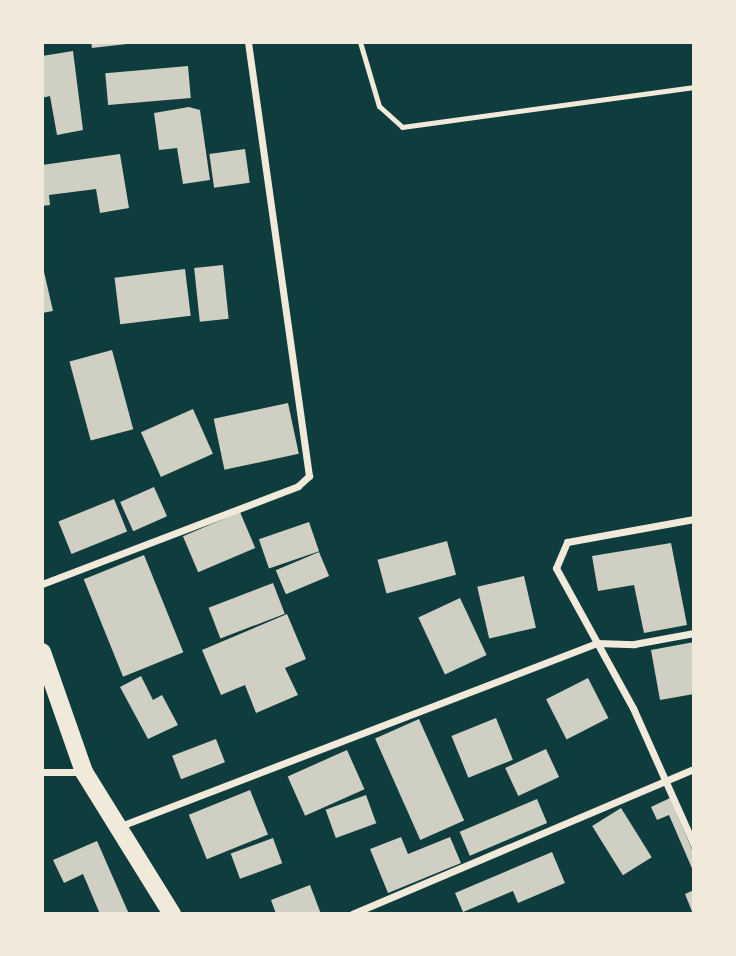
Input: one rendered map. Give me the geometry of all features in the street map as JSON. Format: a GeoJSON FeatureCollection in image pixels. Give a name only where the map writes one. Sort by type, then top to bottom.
{"type":"FeatureCollection","features":[{"type":"Feature","properties":{"kind":"main road"},"geometry":{"type":"LineString","coordinates":[[42,652],[84,772],[114,828],[172,914]]}},
{"type":"Feature","properties":{"kind":"street"},"geometry":{"type":"LineString","coordinates":[[42,584],[298,486],[309,476],[248,42]]}},
{"type":"Feature","properties":{"kind":"street"},"geometry":{"type":"LineString","coordinates":[[694,519],[568,542],[556,568],[597,643],[694,845]]}},
{"type":"Feature","properties":{"kind":"street"},"geometry":{"type":"LineString","coordinates":[[114,828],[597,643],[634,645],[694,633]]}},
{"type":"Feature","properties":{"kind":"street"},"geometry":{"type":"LineString","coordinates":[[352,914],[694,769]]}},
{"type":"Feature","properties":{"kind":"street"},"geometry":{"type":"LineString","coordinates":[[42,772],[84,772]]}},
{"type":"Feature","properties":{"kind":"lane"},"geometry":{"type":"LineString","coordinates":[[360,42],[379,106],[402,127],[694,87]]}},
{"type":"Feature","properties":{"kind":"building"},"geometry":{"type":"Polygon","coordinates":[[[91,42],[127,42],[127,44],[92,48],[91,42]]]}},
{"type":"Feature","properties":{"kind":"building"},"geometry":{"type":"Polygon","coordinates":[[[73,51],[83,130],[57,135],[50,96],[42,98],[42,56],[73,51]]]}},
{"type":"Feature","properties":{"kind":"building"},"geometry":{"type":"Polygon","coordinates":[[[188,66],[191,98],[108,105],[105,73],[188,66]]]}},
{"type":"Feature","properties":{"kind":"building"},"geometry":{"type":"Polygon","coordinates":[[[189,107],[200,110],[210,180],[183,184],[177,148],[159,150],[154,113],[189,107]]]}},
{"type":"Feature","properties":{"kind":"building"},"geometry":{"type":"Polygon","coordinates":[[[245,149],[250,183],[214,188],[209,154],[245,149]]]}},
{"type":"Feature","properties":{"kind":"building"},"geometry":{"type":"Polygon","coordinates":[[[120,154],[129,208],[100,213],[96,189],[49,195],[50,205],[42,206],[42,165],[120,154]]]}},
{"type":"Feature","properties":{"kind":"building"},"geometry":{"type":"Polygon","coordinates":[[[42,263],[53,311],[42,313],[42,263]]]}},
{"type":"Feature","properties":{"kind":"building"},"geometry":{"type":"Polygon","coordinates":[[[223,265],[229,319],[200,322],[194,268],[223,265]]]}},
{"type":"Feature","properties":{"kind":"building"},"geometry":{"type":"Polygon","coordinates":[[[185,269],[191,316],[120,324],[115,278],[185,269]]]}},
{"type":"Feature","properties":{"kind":"building"},"geometry":{"type":"Polygon","coordinates":[[[112,350],[133,429],[91,441],[69,361],[112,350]]]}},
{"type":"Feature","properties":{"kind":"building"},"geometry":{"type":"Polygon","coordinates":[[[288,403],[299,454],[224,470],[214,419],[288,403]]]}},
{"type":"Feature","properties":{"kind":"building"},"geometry":{"type":"Polygon","coordinates":[[[193,409],[213,454],[161,477],[141,432],[193,409]]]}},
{"type":"Feature","properties":{"kind":"building"},"geometry":{"type":"Polygon","coordinates":[[[154,487],[167,516],[133,531],[120,502],[154,487]]]}},
{"type":"Feature","properties":{"kind":"building"},"geometry":{"type":"Polygon","coordinates":[[[114,499],[127,531],[71,554],[58,521],[114,499]]]}},
{"type":"Feature","properties":{"kind":"building"},"geometry":{"type":"Polygon","coordinates":[[[240,512],[255,548],[198,572],[183,536],[240,512]]]}},
{"type":"Feature","properties":{"kind":"building"},"geometry":{"type":"Polygon","coordinates":[[[309,522],[319,551],[269,569],[259,539],[309,522]]]}},
{"type":"Feature","properties":{"kind":"building"},"geometry":{"type":"Polygon","coordinates":[[[447,541],[456,575],[387,593],[377,560],[447,541]]]}},
{"type":"Feature","properties":{"kind":"building"},"geometry":{"type":"Polygon","coordinates":[[[671,543],[687,625],[644,633],[634,585],[598,591],[592,556],[671,543]]]}},
{"type":"Feature","properties":{"kind":"building"},"geometry":{"type":"Polygon","coordinates":[[[319,552],[329,576],[286,594],[276,570],[319,552]]]}},
{"type":"Feature","properties":{"kind":"building"},"geometry":{"type":"Polygon","coordinates":[[[144,555],[183,652],[123,677],[84,579],[144,555]]]}},
{"type":"Feature","properties":{"kind":"building"},"geometry":{"type":"Polygon","coordinates":[[[524,576],[536,628],[489,638],[477,587],[524,576]]]}},
{"type":"Feature","properties":{"kind":"building"},"geometry":{"type":"Polygon","coordinates":[[[273,583],[285,614],[220,639],[209,608],[273,583]]]}},
{"type":"Feature","properties":{"kind":"building"},"geometry":{"type":"Polygon","coordinates":[[[460,598],[487,655],[445,675],[418,617],[460,598]]]}},
{"type":"Feature","properties":{"kind":"building"},"geometry":{"type":"Polygon","coordinates":[[[287,614],[306,659],[285,668],[298,695],[256,713],[245,685],[221,695],[202,650],[287,614]]]}},
{"type":"Feature","properties":{"kind":"building"},"geometry":{"type":"Polygon","coordinates":[[[694,642],[694,694],[660,700],[651,650],[694,642]]]}},
{"type":"Feature","properties":{"kind":"building"},"geometry":{"type":"Polygon","coordinates":[[[141,676],[153,700],[162,695],[178,725],[148,739],[120,687],[141,676]]]}},
{"type":"Feature","properties":{"kind":"building"},"geometry":{"type":"Polygon","coordinates":[[[588,678],[608,718],[567,739],[546,699],[588,678]]]}},
{"type":"Feature","properties":{"kind":"building"},"geometry":{"type":"Polygon","coordinates":[[[496,718],[513,760],[468,778],[451,736],[496,718]]]}},
{"type":"Feature","properties":{"kind":"building"},"geometry":{"type":"Polygon","coordinates":[[[419,719],[464,820],[420,840],[375,739],[419,719]]]}},
{"type":"Feature","properties":{"kind":"building"},"geometry":{"type":"Polygon","coordinates":[[[216,739],[225,762],[181,779],[172,756],[216,739]]]}},
{"type":"Feature","properties":{"kind":"building"},"geometry":{"type":"Polygon","coordinates":[[[546,749],[559,777],[518,796],[505,768],[546,749]]]}},
{"type":"Feature","properties":{"kind":"building"},"geometry":{"type":"Polygon","coordinates":[[[347,750],[364,789],[305,816],[288,776],[347,750]]]}},
{"type":"Feature","properties":{"kind":"building"},"geometry":{"type":"Polygon","coordinates":[[[250,790],[268,835],[207,859],[189,815],[250,790]]]}},
{"type":"Feature","properties":{"kind":"building"},"geometry":{"type":"Polygon","coordinates":[[[366,795],[376,823],[336,838],[326,810],[366,795]]]}},
{"type":"Feature","properties":{"kind":"building"},"geometry":{"type":"Polygon","coordinates":[[[670,798],[694,854],[694,873],[669,815],[657,820],[651,807],[670,798]]]}},
{"type":"Feature","properties":{"kind":"building"},"geometry":{"type":"Polygon","coordinates":[[[537,799],[547,823],[470,856],[460,832],[537,799]]]}},
{"type":"Feature","properties":{"kind":"building"},"geometry":{"type":"Polygon","coordinates":[[[621,808],[652,857],[623,875],[592,826],[621,808]]]}},
{"type":"Feature","properties":{"kind":"building"},"geometry":{"type":"Polygon","coordinates":[[[401,837],[408,854],[450,837],[461,863],[388,893],[370,849],[401,837]]]}},
{"type":"Feature","properties":{"kind":"building"},"geometry":{"type":"Polygon","coordinates":[[[273,838],[282,863],[240,879],[231,853],[273,838]]]}},
{"type":"Feature","properties":{"kind":"building"},"geometry":{"type":"Polygon","coordinates":[[[97,841],[129,914],[100,914],[83,874],[64,883],[53,860],[97,841]]]}},
{"type":"Feature","properties":{"kind":"building"},"geometry":{"type":"Polygon","coordinates":[[[552,852],[565,883],[518,903],[513,891],[463,912],[455,893],[552,852]]]}},
{"type":"Feature","properties":{"kind":"building"},"geometry":{"type":"Polygon","coordinates":[[[310,885],[321,914],[276,914],[271,900],[310,885]]]}},
{"type":"Feature","properties":{"kind":"building"},"geometry":{"type":"Polygon","coordinates":[[[694,890],[694,914],[693,914],[685,894],[694,890]]]}}]}
